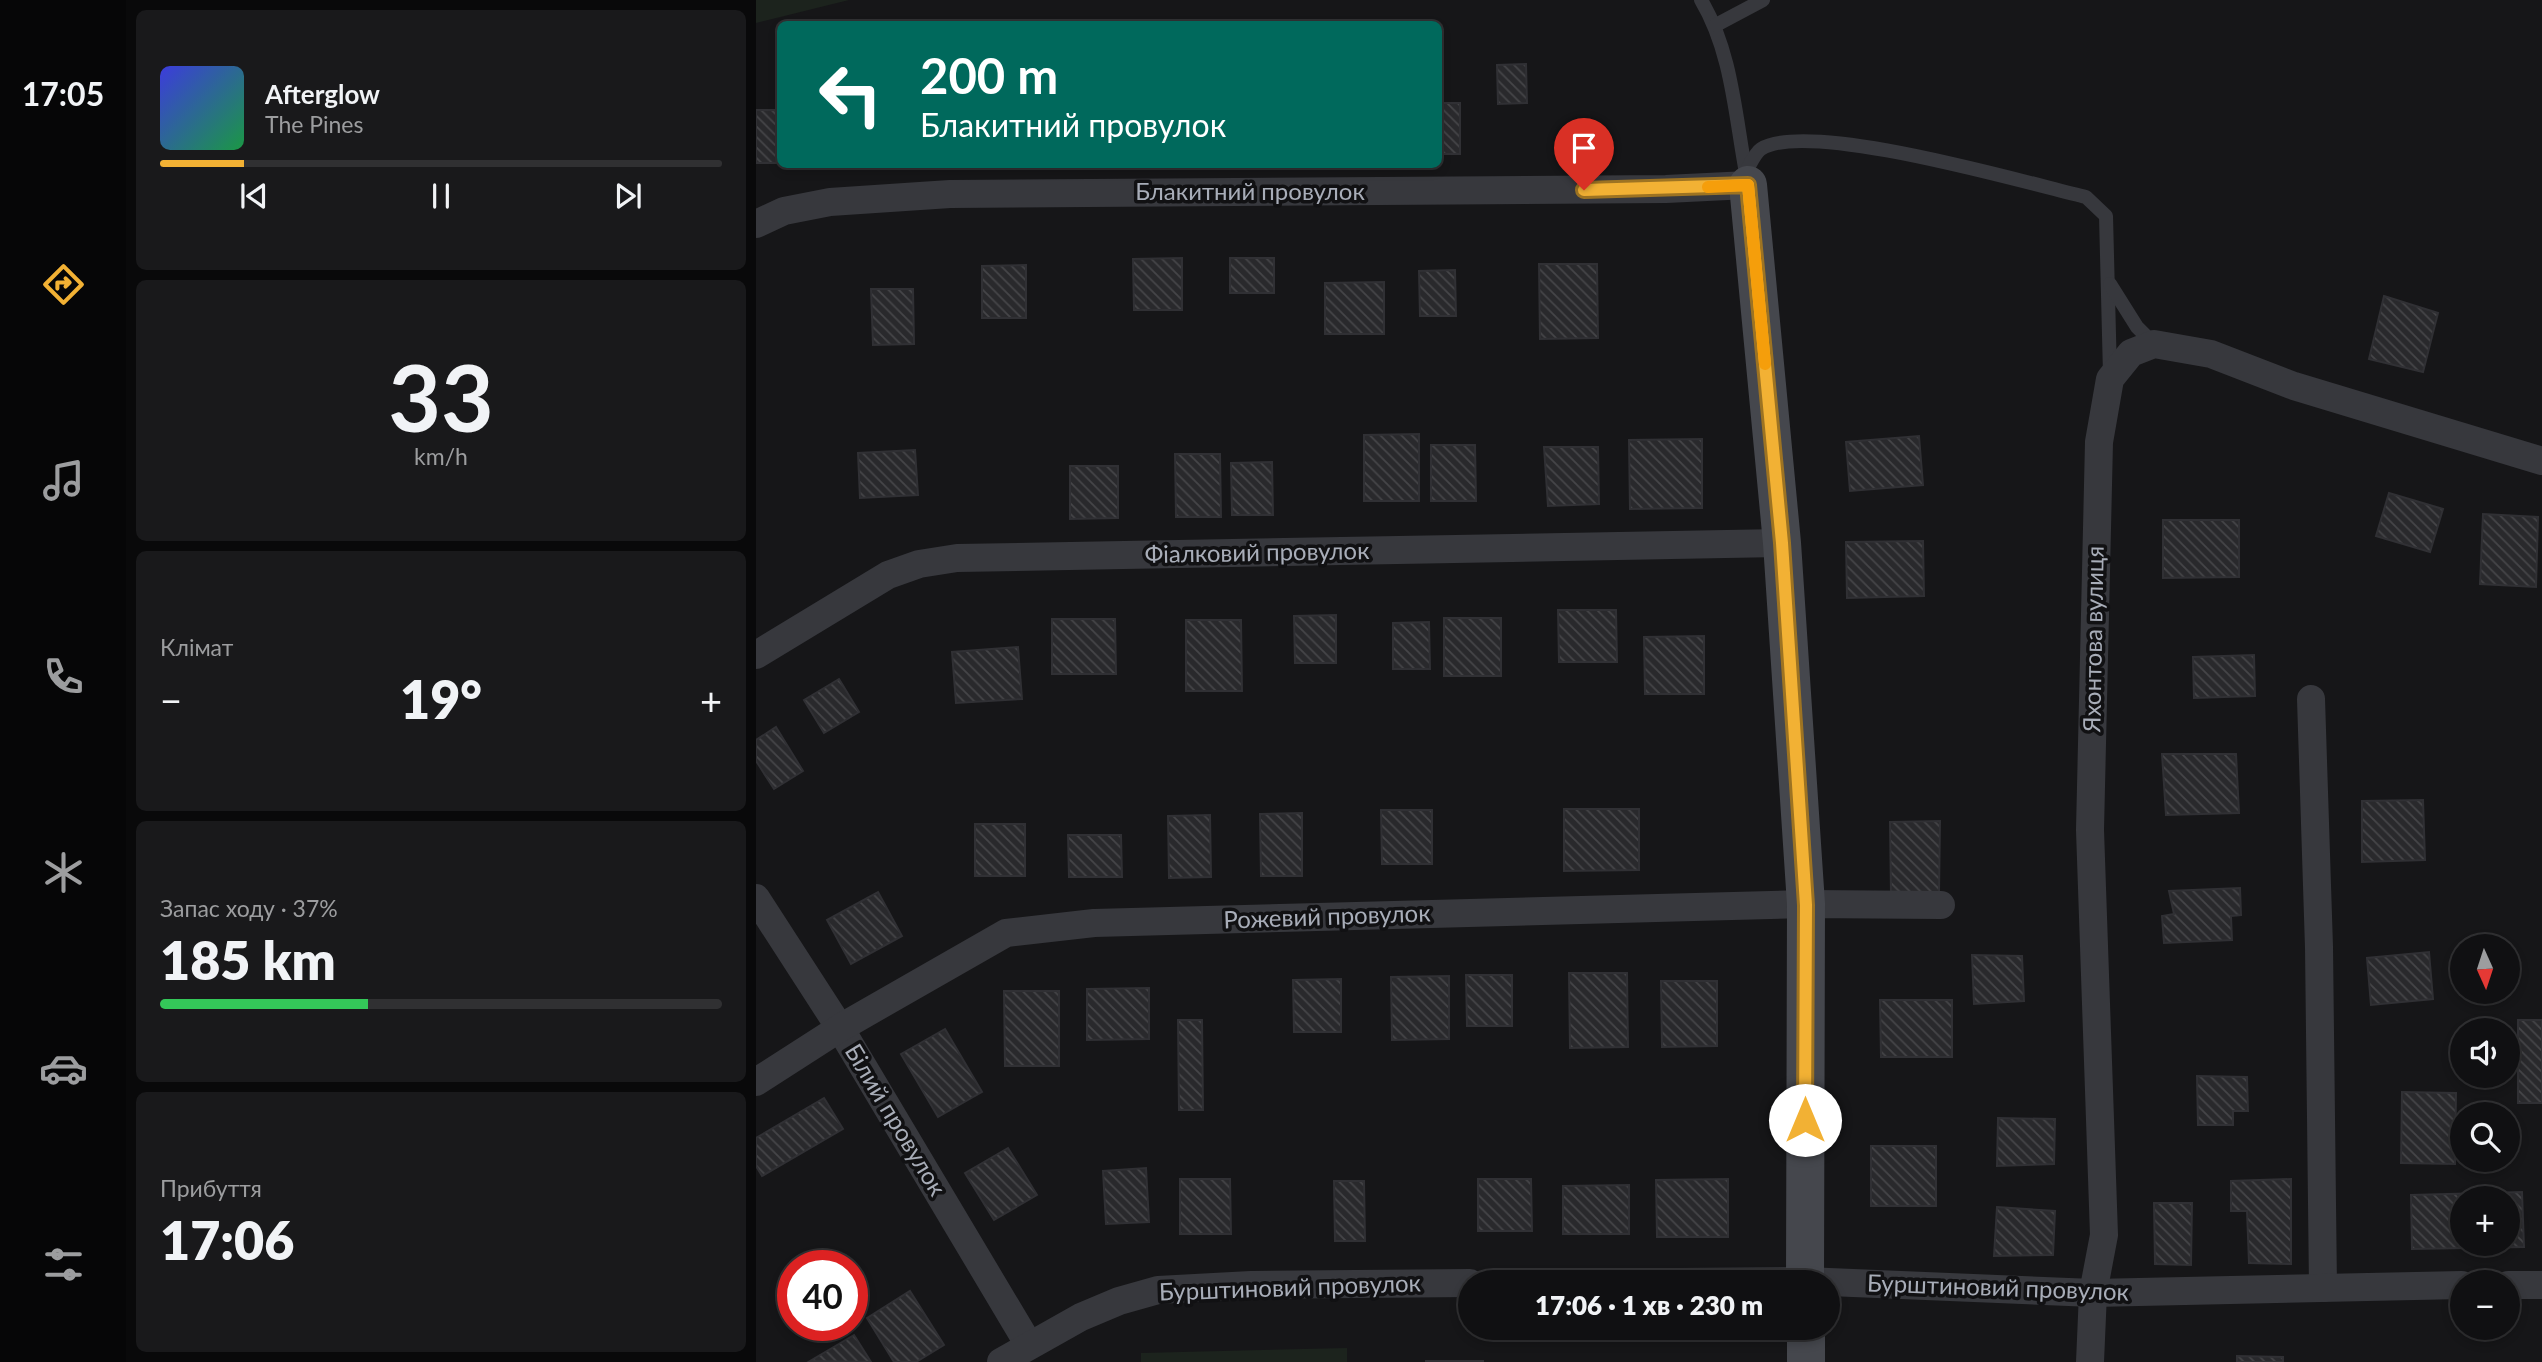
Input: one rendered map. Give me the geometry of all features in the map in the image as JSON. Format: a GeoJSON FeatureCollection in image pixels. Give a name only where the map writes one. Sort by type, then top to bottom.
{"type":"FeatureCollection","features":[{"type":"Feature","properties":{"kind":"street","name":"Блакитний провулок"},"geometry":{"type":"LineString","coordinates":[[756,224],[784,211],[830,202],[950,194],[1639,190],[1747,178]]}},
{"type":"Feature","properties":{"kind":"street"},"geometry":{"type":"LineString","coordinates":[[1747,178],[1782,543],[1806,905],[1805,1270]]}},
{"type":"Feature","properties":{"kind":"street"},"geometry":{"type":"LineString","coordinates":[[2110,379],[2131,353],[2154,344],[2211,354],[2294,386],[2542,461]]}},
{"type":"Feature","properties":{"kind":"street","name":"Яхонтова вулиця"},"geometry":{"type":"LineString","coordinates":[[2090,1362],[2093,1293],[2104,1223],[2090,830],[2099,442],[2110,379]]}},
{"type":"Feature","properties":{"kind":"street","name":"Фіалковий провулок"},"geometry":{"type":"LineString","coordinates":[[756,655],[888,575],[919,564],[957,558],[1782,543]]}},
{"type":"Feature","properties":{"kind":"street"},"geometry":{"type":"LineString","coordinates":[[2311,699],[2319,947],[2323,1288]]}},
{"type":"Feature","properties":{"kind":"street","name":"Білий провулок"},"geometry":{"type":"LineString","coordinates":[[756,898],[840,1028],[1029,1345]]}},
{"type":"Feature","properties":{"kind":"street","name":"Рожевий провулок"},"geometry":{"type":"LineString","coordinates":[[756,1082],[840,1028],[1006,933],[1094,923],[1806,905],[1941,905]]}},
{"type":"Feature","properties":{"kind":"street","name":"Бурштиновий провулок"},"geometry":{"type":"LineString","coordinates":[[1001,1362],[1029,1345],[1119,1301],[1158,1290],[1251,1285],[1458,1283]]}},
{"type":"Feature","properties":{"kind":"street","name":"Бурштиновий провулок"},"geometry":{"type":"LineString","coordinates":[[1840,1283],[2093,1293],[2450,1286]]}},
{"type":"Feature","properties":{"kind":"street"},"geometry":{"type":"LineString","coordinates":[[2520,1285],[2542,1285]]}},
{"type":"Feature","properties":{"kind":"street"},"geometry":{"type":"LineString","coordinates":[[1806,1340],[1806,1362]]}},
{"type":"Feature","properties":{"kind":"lane"},"geometry":{"type":"LineString","coordinates":[[1701,0],[1716,25],[1724,53],[1747,178]]}},
{"type":"Feature","properties":{"kind":"lane"},"geometry":{"type":"LineString","coordinates":[[1716,25],[1763,0]]}},
{"type":"Feature","properties":{"kind":"lane"},"geometry":{"type":"LineString","coordinates":[[1747,178],[1760,150],[1787,142],[1849,142],[2086,197],[2106,216],[2110,379]]}},
{"type":"Feature","properties":{"kind":"lane"},"geometry":{"type":"LineString","coordinates":[[2108,281],[2137,327],[2154,344]]}},
{"type":"Feature","properties":{"kind":"shaded area"},"geometry":{"type":"Polygon","coordinates":[[[756,0],[849,0],[756,23],[756,0]]]}},
{"type":"Feature","properties":{"kind":"shaded area"},"geometry":{"type":"Polygon","coordinates":[[[1347,1348],[1347,1362],[1141,1362],[1141,1353],[1347,1348]]]}},
{"type":"Feature","properties":{"kind":"building"},"geometry":{"type":"Polygon","coordinates":[[[1526,64],[1527,103],[1498,104],[1497,65],[1526,64]]]}},
{"type":"Feature","properties":{"kind":"building"},"geometry":{"type":"Polygon","coordinates":[[[1442,103],[1460,103],[1460,154],[1442,154],[1442,103]]]}},
{"type":"Feature","properties":{"kind":"building"},"geometry":{"type":"Polygon","coordinates":[[[756,110],[777,110],[777,163],[756,163],[756,110]]]}},
{"type":"Feature","properties":{"kind":"building"},"geometry":{"type":"Polygon","coordinates":[[[1182,258],[1182,310],[1134,310],[1133,259],[1182,258]]]}},
{"type":"Feature","properties":{"kind":"building"},"geometry":{"type":"Polygon","coordinates":[[[1230,258],[1274,258],[1274,293],[1230,293],[1230,258]]]}},
{"type":"Feature","properties":{"kind":"building"},"geometry":{"type":"Polygon","coordinates":[[[1539,264],[1597,264],[1598,338],[1540,339],[1539,264]]]}},
{"type":"Feature","properties":{"kind":"building"},"geometry":{"type":"Polygon","coordinates":[[[1026,265],[1026,318],[982,318],[982,266],[1026,265]]]}},
{"type":"Feature","properties":{"kind":"building"},"geometry":{"type":"Polygon","coordinates":[[[1455,270],[1456,316],[1420,316],[1419,271],[1455,270]]]}},
{"type":"Feature","properties":{"kind":"building"},"geometry":{"type":"Polygon","coordinates":[[[1384,282],[1384,334],[1325,334],[1325,283],[1384,282]]]}},
{"type":"Feature","properties":{"kind":"building"},"geometry":{"type":"Polygon","coordinates":[[[871,289],[913,289],[914,344],[873,345],[871,289]]]}},
{"type":"Feature","properties":{"kind":"building"},"geometry":{"type":"Polygon","coordinates":[[[2384,296],[2438,313],[2423,372],[2369,359],[2384,296]]]}},
{"type":"Feature","properties":{"kind":"building"},"geometry":{"type":"Polygon","coordinates":[[[1419,434],[1419,501],[1364,501],[1364,435],[1419,434]]]}},
{"type":"Feature","properties":{"kind":"building"},"geometry":{"type":"Polygon","coordinates":[[[1919,436],[1923,485],[1850,491],[1846,442],[1919,436]]]}},
{"type":"Feature","properties":{"kind":"building"},"geometry":{"type":"Polygon","coordinates":[[[1702,439],[1702,508],[1630,509],[1629,440],[1702,439]]]}},
{"type":"Feature","properties":{"kind":"building"},"geometry":{"type":"Polygon","coordinates":[[[1431,445],[1475,445],[1476,501],[1431,501],[1431,445]]]}},
{"type":"Feature","properties":{"kind":"building"},"geometry":{"type":"Polygon","coordinates":[[[1544,447],[1598,447],[1599,504],[1548,506],[1544,447]]]}},
{"type":"Feature","properties":{"kind":"building"},"geometry":{"type":"Polygon","coordinates":[[[915,450],[918,495],[860,498],[858,453],[915,450]]]}},
{"type":"Feature","properties":{"kind":"building"},"geometry":{"type":"Polygon","coordinates":[[[1175,454],[1220,454],[1221,517],[1176,517],[1175,454]]]}},
{"type":"Feature","properties":{"kind":"building"},"geometry":{"type":"Polygon","coordinates":[[[1272,462],[1273,515],[1232,515],[1231,463],[1272,462]]]}},
{"type":"Feature","properties":{"kind":"building"},"geometry":{"type":"Polygon","coordinates":[[[1070,466],[1118,466],[1118,518],[1070,519],[1070,466]]]}},
{"type":"Feature","properties":{"kind":"building"},"geometry":{"type":"Polygon","coordinates":[[[2389,493],[2443,509],[2430,552],[2376,536],[2389,493]]]}},
{"type":"Feature","properties":{"kind":"building"},"geometry":{"type":"Polygon","coordinates":[[[2483,514],[2538,517],[2536,587],[2480,584],[2483,514]]]}},
{"type":"Feature","properties":{"kind":"building"},"geometry":{"type":"Polygon","coordinates":[[[2163,520],[2239,520],[2239,577],[2163,578],[2163,520]]]}},
{"type":"Feature","properties":{"kind":"building"},"geometry":{"type":"Polygon","coordinates":[[[1923,541],[1924,596],[1847,598],[1846,542],[1923,541]]]}},
{"type":"Feature","properties":{"kind":"building"},"geometry":{"type":"Polygon","coordinates":[[[1558,610],[1616,610],[1617,662],[1559,662],[1558,610]]]}},
{"type":"Feature","properties":{"kind":"building"},"geometry":{"type":"Polygon","coordinates":[[[1336,615],[1336,663],[1295,663],[1294,616],[1336,615]]]}},
{"type":"Feature","properties":{"kind":"building"},"geometry":{"type":"Polygon","coordinates":[[[1444,618],[1501,618],[1501,676],[1444,676],[1444,618]]]}},
{"type":"Feature","properties":{"kind":"building"},"geometry":{"type":"Polygon","coordinates":[[[1052,619],[1115,619],[1116,674],[1052,674],[1052,619]]]}},
{"type":"Feature","properties":{"kind":"building"},"geometry":{"type":"Polygon","coordinates":[[[1186,620],[1241,620],[1242,691],[1186,691],[1186,620]]]}},
{"type":"Feature","properties":{"kind":"building"},"geometry":{"type":"Polygon","coordinates":[[[1429,622],[1430,669],[1393,669],[1393,623],[1429,622]]]}},
{"type":"Feature","properties":{"kind":"building"},"geometry":{"type":"Polygon","coordinates":[[[1704,636],[1704,694],[1645,694],[1644,637],[1704,636]]]}},
{"type":"Feature","properties":{"kind":"building"},"geometry":{"type":"Polygon","coordinates":[[[1018,647],[1022,699],[956,703],[952,652],[1018,647]]]}},
{"type":"Feature","properties":{"kind":"building"},"geometry":{"type":"Polygon","coordinates":[[[2254,655],[2255,696],[2194,698],[2193,657],[2254,655]]]}},
{"type":"Feature","properties":{"kind":"building"},"geometry":{"type":"Polygon","coordinates":[[[839,679],[859,712],[824,733],[804,700],[839,679]]]}},
{"type":"Feature","properties":{"kind":"building"},"geometry":{"type":"Polygon","coordinates":[[[776,727],[803,771],[774,789],[756,761],[756,740],[776,727]]]}},
{"type":"Feature","properties":{"kind":"building"},"geometry":{"type":"Polygon","coordinates":[[[2162,754],[2236,754],[2239,813],[2166,815],[2162,754]]]}},
{"type":"Feature","properties":{"kind":"building"},"geometry":{"type":"Polygon","coordinates":[[[2423,800],[2425,860],[2362,862],[2362,801],[2423,800]]]}},
{"type":"Feature","properties":{"kind":"building"},"geometry":{"type":"Polygon","coordinates":[[[1564,809],[1639,809],[1639,870],[1564,871],[1564,809]]]}},
{"type":"Feature","properties":{"kind":"building"},"geometry":{"type":"Polygon","coordinates":[[[1381,810],[1432,810],[1432,864],[1382,864],[1381,810]]]}},
{"type":"Feature","properties":{"kind":"building"},"geometry":{"type":"Polygon","coordinates":[[[1302,813],[1302,876],[1261,876],[1260,814],[1302,813]]]}},
{"type":"Feature","properties":{"kind":"building"},"geometry":{"type":"Polygon","coordinates":[[[1210,815],[1211,877],[1169,878],[1168,816],[1210,815]]]}},
{"type":"Feature","properties":{"kind":"building"},"geometry":{"type":"Polygon","coordinates":[[[1940,821],[1939,893],[1891,894],[1890,822],[1940,821]]]}},
{"type":"Feature","properties":{"kind":"building"},"geometry":{"type":"Polygon","coordinates":[[[975,824],[1025,824],[1025,876],[975,876],[975,824]]]}},
{"type":"Feature","properties":{"kind":"building"},"geometry":{"type":"Polygon","coordinates":[[[1068,835],[1121,835],[1122,877],[1069,877],[1068,835]]]}},
{"type":"Feature","properties":{"kind":"building"},"geometry":{"type":"Polygon","coordinates":[[[2240,888],[2241,915],[2231,916],[2232,940],[2164,943],[2162,916],[2174,914],[2169,891],[2240,888]]]}},
{"type":"Feature","properties":{"kind":"building"},"geometry":{"type":"Polygon","coordinates":[[[878,892],[902,936],[851,964],[827,920],[878,892]]]}},
{"type":"Feature","properties":{"kind":"building"},"geometry":{"type":"Polygon","coordinates":[[[2429,952],[2433,999],[2371,1005],[2367,958],[2429,952]]]}},
{"type":"Feature","properties":{"kind":"building"},"geometry":{"type":"Polygon","coordinates":[[[1972,955],[2022,956],[2024,1001],[1974,1004],[1972,955]]]}},
{"type":"Feature","properties":{"kind":"building"},"geometry":{"type":"Polygon","coordinates":[[[1569,973],[1627,973],[1628,1047],[1570,1048],[1569,973]]]}},
{"type":"Feature","properties":{"kind":"building"},"geometry":{"type":"Polygon","coordinates":[[[1466,975],[1512,975],[1512,1026],[1467,1026],[1466,975]]]}},
{"type":"Feature","properties":{"kind":"building"},"geometry":{"type":"Polygon","coordinates":[[[1449,976],[1449,1039],[1392,1040],[1391,977],[1449,976]]]}},
{"type":"Feature","properties":{"kind":"building"},"geometry":{"type":"Polygon","coordinates":[[[1341,979],[1341,1032],[1294,1032],[1293,980],[1341,979]]]}},
{"type":"Feature","properties":{"kind":"building"},"geometry":{"type":"Polygon","coordinates":[[[1661,981],[1717,981],[1717,1046],[1662,1047],[1661,981]]]}},
{"type":"Feature","properties":{"kind":"building"},"geometry":{"type":"Polygon","coordinates":[[[1149,988],[1149,1039],[1087,1040],[1087,989],[1149,988]]]}},
{"type":"Feature","properties":{"kind":"building"},"geometry":{"type":"Polygon","coordinates":[[[1004,991],[1059,991],[1059,1066],[1005,1066],[1004,991]]]}},
{"type":"Feature","properties":{"kind":"building"},"geometry":{"type":"Polygon","coordinates":[[[1880,1000],[1952,1000],[1952,1057],[1881,1057],[1880,1000]]]}},
{"type":"Feature","properties":{"kind":"building"},"geometry":{"type":"Polygon","coordinates":[[[1178,1020],[1202,1020],[1203,1110],[1179,1110],[1178,1020]]]}},
{"type":"Feature","properties":{"kind":"building"},"geometry":{"type":"Polygon","coordinates":[[[2520,1020],[2542,1020],[2542,1103],[2518,1102],[2520,1020]]]}},
{"type":"Feature","properties":{"kind":"building"},"geometry":{"type":"Polygon","coordinates":[[[945,1029],[982,1092],[938,1117],[901,1054],[945,1029]]]}},
{"type":"Feature","properties":{"kind":"building"},"geometry":{"type":"Polygon","coordinates":[[[2197,1076],[2247,1077],[2248,1111],[2233,1111],[2233,1125],[2198,1125],[2197,1076]]]}},
{"type":"Feature","properties":{"kind":"building"},"geometry":{"type":"Polygon","coordinates":[[[2402,1092],[2456,1093],[2456,1102],[2450,1102],[2450,1164],[2401,1163],[2402,1092]]]}},
{"type":"Feature","properties":{"kind":"building"},"geometry":{"type":"Polygon","coordinates":[[[824,1098],[843,1129],[762,1176],[756,1166],[756,1138],[824,1098]]]}},
{"type":"Feature","properties":{"kind":"building"},"geometry":{"type":"Polygon","coordinates":[[[1998,1118],[2055,1119],[2054,1164],[1997,1166],[1998,1118]]]}},
{"type":"Feature","properties":{"kind":"building"},"geometry":{"type":"Polygon","coordinates":[[[1871,1146],[1936,1146],[1936,1206],[1871,1206],[1871,1146]]]}},
{"type":"Feature","properties":{"kind":"building"},"geometry":{"type":"Polygon","coordinates":[[[1008,1148],[1037,1195],[994,1220],[965,1173],[1008,1148]]]}},
{"type":"Feature","properties":{"kind":"building"},"geometry":{"type":"Polygon","coordinates":[[[1146,1168],[1149,1222],[1106,1224],[1103,1171],[1146,1168]]]}},
{"type":"Feature","properties":{"kind":"building"},"geometry":{"type":"Polygon","coordinates":[[[1180,1179],[1230,1179],[1231,1234],[1180,1234],[1180,1179]]]}},
{"type":"Feature","properties":{"kind":"building"},"geometry":{"type":"Polygon","coordinates":[[[1478,1179],[1531,1179],[1532,1231],[1478,1231],[1478,1179]]]}},
{"type":"Feature","properties":{"kind":"building"},"geometry":{"type":"Polygon","coordinates":[[[1728,1179],[1728,1237],[1657,1237],[1656,1180],[1728,1179]]]}},
{"type":"Feature","properties":{"kind":"building"},"geometry":{"type":"Polygon","coordinates":[[[2291,1179],[2291,1264],[2249,1263],[2247,1211],[2231,1211],[2231,1181],[2291,1179]]]}},
{"type":"Feature","properties":{"kind":"building"},"geometry":{"type":"Polygon","coordinates":[[[1334,1181],[1364,1181],[1365,1241],[1335,1241],[1334,1181]]]}},
{"type":"Feature","properties":{"kind":"building"},"geometry":{"type":"Polygon","coordinates":[[[1629,1185],[1629,1234],[1563,1234],[1563,1186],[1629,1185]]]}},
{"type":"Feature","properties":{"kind":"building"},"geometry":{"type":"Polygon","coordinates":[[[2520,1192],[2522,1192],[2524,1247],[2520,1247],[2520,1192]]]}},
{"type":"Feature","properties":{"kind":"building"},"geometry":{"type":"Polygon","coordinates":[[[2450,1194],[2450,1248],[2412,1249],[2411,1195],[2450,1194]]]}},
{"type":"Feature","properties":{"kind":"building"},"geometry":{"type":"Polygon","coordinates":[[[2154,1203],[2192,1203],[2191,1265],[2155,1264],[2154,1203]]]}},
{"type":"Feature","properties":{"kind":"building"},"geometry":{"type":"Polygon","coordinates":[[[1997,1207],[2055,1211],[2053,1255],[1994,1256],[1997,1207]]]}},
{"type":"Feature","properties":{"kind":"building"},"geometry":{"type":"Polygon","coordinates":[[[910,1291],[944,1345],[916,1362],[894,1362],[868,1317],[910,1291]]]}},
{"type":"Feature","properties":{"kind":"building"},"geometry":{"type":"Polygon","coordinates":[[[844,1341],[858,1341],[871,1362],[810,1361],[844,1341]]]}},
{"type":"Feature","properties":{"kind":"building"},"geometry":{"type":"Polygon","coordinates":[[[2237,1356],[2283,1357],[2283,1362],[2237,1362],[2237,1356]]]}},
{"type":"Feature","properties":{"kind":"building"},"geometry":{"type":"Polygon","coordinates":[[[1483,1361],[1483,1362],[1426,1362],[1483,1361]]]}},
{"type":"Feature","properties":{"kind":"slow traffic"},"geometry":{"type":"LineString","coordinates":[[1708,187],[1748,185],[1765,364]]}},
{"type":"Feature","properties":{"kind":"route"},"geometry":{"type":"LineString","coordinates":[[1584,190],[1748,185],[1782,543],[1806,905],[1805,1120]]}}]}
